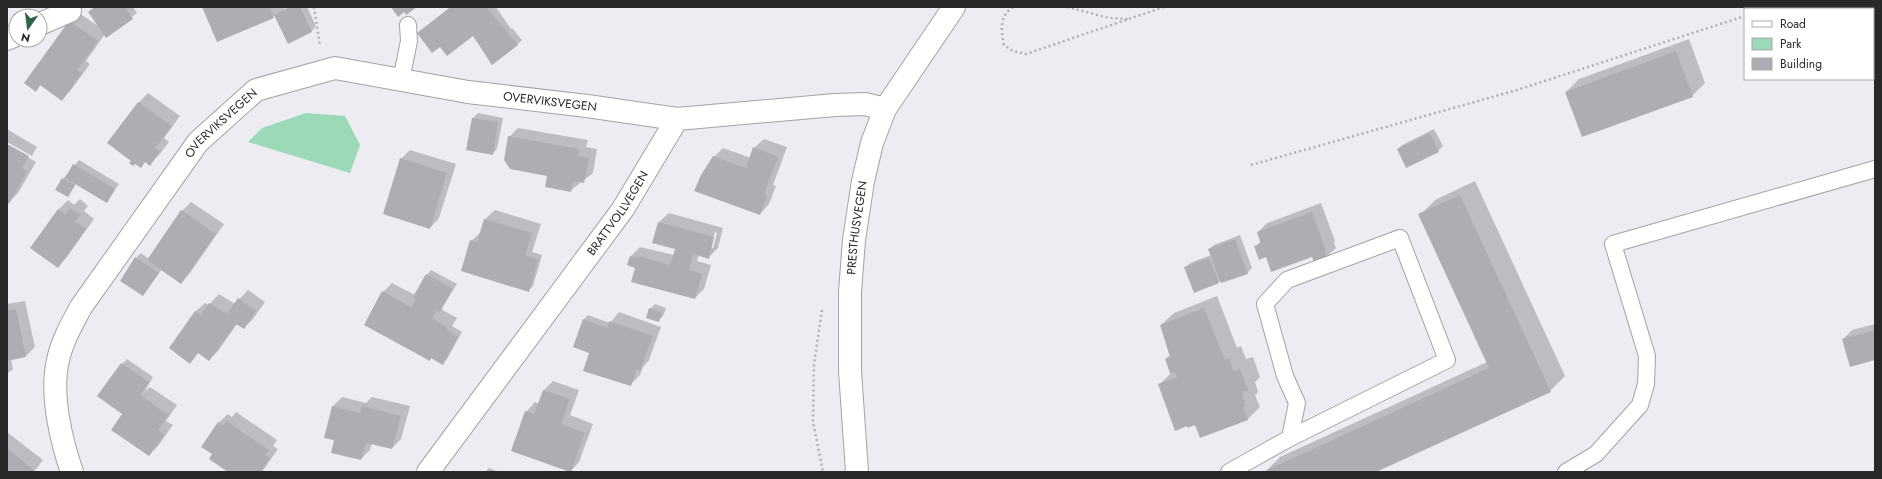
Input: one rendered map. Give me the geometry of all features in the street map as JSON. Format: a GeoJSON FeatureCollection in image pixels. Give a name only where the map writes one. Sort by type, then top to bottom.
{"type":"FeatureCollection","features":[{"type":"Feature","properties":{"kind":"street","name":"PRESTHUSVEGEN"},"geometry":{"type":"LineString","coordinates":[[857,472],[850,371],[850,292],[854,240],[863,180],[872,143],[885,109],[954,7]]}},
{"type":"Feature","properties":{"kind":"street"},"geometry":{"type":"LineString","coordinates":[[48,21],[70,11]]}},
{"type":"Feature","properties":{"kind":"street","name":"OVERVIKSVEGEN"},"geometry":{"type":"LineString","coordinates":[[72,472],[65,452],[60,429],[56,385],[57,361],[62,344],[81,307],[198,142],[256,90],[335,68],[468,92],[587,106],[677,119]]}},
{"type":"Feature","properties":{"kind":"street"},"geometry":{"type":"LineString","coordinates":[[677,119],[865,104],[885,109]]}},
{"type":"Feature","properties":{"kind":"street","name":"BRATTVOLLVEGEN"},"geometry":{"type":"LineString","coordinates":[[428,472],[623,209],[677,119]]}},
{"type":"Feature","properties":{"kind":"lane"},"geometry":{"type":"LineString","coordinates":[[401,80],[408,42],[408,25]]}},
{"type":"Feature","properties":{"kind":"lane"},"geometry":{"type":"LineString","coordinates":[[1567,472],[1596,454],[1640,405],[1646,384],[1647,356],[1613,244],[1875,169]]}},
{"type":"Feature","properties":{"kind":"lane"},"geometry":{"type":"LineString","coordinates":[[1229,472],[1290,438],[1447,360],[1400,238],[1287,280],[1265,304],[1285,376],[1297,403],[1290,438]]}},
{"type":"Feature","properties":{"kind":"path"},"geometry":{"type":"LineString","coordinates":[[314,7],[324,71]]}},
{"type":"Feature","properties":{"kind":"path"},"geometry":{"type":"LineString","coordinates":[[1013,7],[1008,10],[1002,22],[1001,32],[1004,45],[1013,51],[1026,54],[1164,7]]}},
{"type":"Feature","properties":{"kind":"path"},"geometry":{"type":"LineString","coordinates":[[1067,7],[1108,18],[1130,19]]}},
{"type":"Feature","properties":{"kind":"path"},"geometry":{"type":"LineString","coordinates":[[1251,164],[1517,90],[1744,16]]}},
{"type":"Feature","properties":{"kind":"green space"},"geometry":{"type":"Polygon","coordinates":[[[306,113],[345,116],[360,145],[350,173],[248,142],[262,128],[306,113]]]}},
{"type":"Feature","properties":{"kind":"building"},"geometry":{"type":"Polygon","coordinates":[[[95,7],[125,7],[133,19],[106,38],[88,12],[95,7]]]}},
{"type":"Feature","properties":{"kind":"building"},"geometry":{"type":"Polygon","coordinates":[[[202,7],[270,7],[274,18],[217,42],[202,7]]]}},
{"type":"Feature","properties":{"kind":"building"},"geometry":{"type":"Polygon","coordinates":[[[291,7],[300,7],[312,32],[288,44],[274,15],[291,7]]]}},
{"type":"Feature","properties":{"kind":"building"},"geometry":{"type":"Polygon","coordinates":[[[391,7],[417,7],[406,15],[404,12],[398,17],[391,7]]]}},
{"type":"Feature","properties":{"kind":"building"},"geometry":{"type":"Polygon","coordinates":[[[451,7],[486,7],[518,45],[492,65],[473,36],[447,56],[440,47],[432,53],[417,33],[451,7]]]}},
{"type":"Feature","properties":{"kind":"building"},"geometry":{"type":"Polygon","coordinates":[[[69,21],[98,41],[77,70],[82,73],[62,101],[40,85],[36,92],[24,83],[69,21]]]}},
{"type":"Feature","properties":{"kind":"building"},"geometry":{"type":"Polygon","coordinates":[[[1676,51],[1693,97],[1582,137],[1565,92],[1676,51]]]}},
{"type":"Feature","properties":{"kind":"building"},"geometry":{"type":"Polygon","coordinates":[[[138,102],[172,126],[155,148],[160,151],[150,166],[145,162],[141,168],[135,164],[133,166],[129,163],[131,161],[107,143],[138,102]]]}},
{"type":"Feature","properties":{"kind":"building"},"geometry":{"type":"Polygon","coordinates":[[[472,118],[498,122],[493,155],[466,150],[472,118]]]}},
{"type":"Feature","properties":{"kind":"building"},"geometry":{"type":"Polygon","coordinates":[[[1430,133],[1439,152],[1406,168],[1397,149],[1430,133]]]}},
{"type":"Feature","properties":{"kind":"building"},"geometry":{"type":"Polygon","coordinates":[[[508,136],[579,149],[578,156],[589,158],[584,183],[573,181],[571,192],[545,187],[547,176],[510,169],[504,160],[508,136]]]}},
{"type":"Feature","properties":{"kind":"building"},"geometry":{"type":"Polygon","coordinates":[[[7,144],[29,156],[22,168],[27,171],[9,204],[7,202],[7,144]]]}},
{"type":"Feature","properties":{"kind":"building"},"geometry":{"type":"Polygon","coordinates":[[[753,147],[778,157],[764,194],[767,196],[760,215],[694,191],[701,175],[713,156],[746,168],[753,147]]]}},
{"type":"Feature","properties":{"kind":"building"},"geometry":{"type":"Polygon","coordinates":[[[400,158],[447,173],[430,229],[383,214],[400,158]]]}},
{"type":"Feature","properties":{"kind":"building"},"geometry":{"type":"Polygon","coordinates":[[[73,164],[115,189],[107,203],[65,178],[73,164]]]}},
{"type":"Feature","properties":{"kind":"building"},"geometry":{"type":"Polygon","coordinates":[[[62,178],[75,185],[68,197],[55,190],[62,178]]]}},
{"type":"Feature","properties":{"kind":"building"},"geometry":{"type":"Polygon","coordinates":[[[1460,195],[1551,392],[1376,472],[1263,472],[1489,368],[1418,214],[1460,195]]]}},
{"type":"Feature","properties":{"kind":"building"},"geometry":{"type":"Polygon","coordinates":[[[70,208],[80,215],[75,221],[86,229],[58,268],[30,248],[58,209],[65,214],[70,208]]]}},
{"type":"Feature","properties":{"kind":"building"},"geometry":{"type":"Polygon","coordinates":[[[181,210],[216,234],[181,284],[147,260],[181,210]]]}},
{"type":"Feature","properties":{"kind":"building"},"geometry":{"type":"Polygon","coordinates":[[[1312,212],[1326,251],[1327,258],[1314,262],[1312,257],[1271,272],[1266,257],[1259,260],[1254,246],[1261,244],[1257,232],[1312,212]]]}},
{"type":"Feature","properties":{"kind":"building"},"geometry":{"type":"Polygon","coordinates":[[[484,219],[532,233],[525,255],[538,260],[529,292],[461,271],[470,240],[477,242],[484,219]]]}},
{"type":"Feature","properties":{"kind":"building"},"geometry":{"type":"Polygon","coordinates":[[[658,222],[714,237],[709,259],[693,254],[689,270],[702,274],[695,299],[631,282],[635,268],[627,265],[630,256],[637,258],[638,256],[670,265],[675,249],[652,243],[658,222]]]}},
{"type":"Feature","properties":{"kind":"building"},"geometry":{"type":"Polygon","coordinates":[[[1235,239],[1248,274],[1221,283],[1208,249],[1235,239]]]}},
{"type":"Feature","properties":{"kind":"building"},"geometry":{"type":"Polygon","coordinates":[[[135,257],[159,273],[143,296],[120,281],[135,257]]]}},
{"type":"Feature","properties":{"kind":"building"},"geometry":{"type":"Polygon","coordinates":[[[1209,258],[1219,283],[1194,293],[1184,267],[1209,258]]]}},
{"type":"Feature","properties":{"kind":"building"},"geometry":{"type":"Polygon","coordinates":[[[426,274],[453,289],[440,312],[437,310],[432,318],[448,328],[447,330],[458,337],[443,365],[431,358],[430,361],[364,325],[382,291],[411,307],[416,299],[413,297],[426,274]]]}},
{"type":"Feature","properties":{"kind":"building"},"geometry":{"type":"Polygon","coordinates":[[[238,298],[256,311],[244,329],[236,324],[209,361],[198,353],[190,364],[169,348],[195,311],[201,315],[209,303],[227,314],[238,298]]]}},
{"type":"Feature","properties":{"kind":"building"},"geometry":{"type":"Polygon","coordinates":[[[649,308],[662,313],[659,322],[646,318],[649,308]]]}},
{"type":"Feature","properties":{"kind":"building"},"geometry":{"type":"Polygon","coordinates":[[[1204,308],[1225,360],[1229,358],[1233,371],[1240,369],[1248,390],[1242,393],[1246,406],[1243,407],[1248,420],[1200,438],[1195,425],[1187,428],[1187,426],[1175,431],[1158,384],[1177,377],[1175,372],[1170,373],[1165,359],[1170,357],[1160,325],[1204,308]]]}},
{"type":"Feature","properties":{"kind":"building"},"geometry":{"type":"Polygon","coordinates":[[[16,309],[26,357],[7,361],[7,311],[16,309]]]}},
{"type":"Feature","properties":{"kind":"building"},"geometry":{"type":"Polygon","coordinates":[[[583,319],[607,328],[609,321],[653,336],[640,371],[637,369],[631,386],[583,371],[589,353],[573,347],[583,319]]]}},
{"type":"Feature","properties":{"kind":"building"},"geometry":{"type":"Polygon","coordinates":[[[1875,330],[1875,360],[1850,367],[1842,339],[1875,330]]]}},
{"type":"Feature","properties":{"kind":"building"},"geometry":{"type":"Polygon","coordinates":[[[121,363],[149,382],[140,395],[168,415],[158,430],[164,435],[149,456],[111,430],[122,414],[97,396],[121,363]]]}},
{"type":"Feature","properties":{"kind":"building"},"geometry":{"type":"Polygon","coordinates":[[[543,390],[570,399],[561,424],[585,433],[571,472],[511,451],[525,411],[534,414],[543,390]]]}},
{"type":"Feature","properties":{"kind":"building"},"geometry":{"type":"Polygon","coordinates":[[[332,406],[360,413],[362,406],[401,416],[392,449],[366,443],[361,460],[331,453],[334,440],[324,438],[332,406]]]}},
{"type":"Feature","properties":{"kind":"building"},"geometry":{"type":"Polygon","coordinates":[[[226,421],[269,450],[265,455],[270,458],[260,472],[228,472],[209,459],[212,454],[201,447],[218,422],[223,426],[226,421]]]}},
{"type":"Feature","properties":{"kind":"building"},"geometry":{"type":"Polygon","coordinates":[[[7,448],[34,470],[33,472],[7,472],[7,448]]]}}]}
